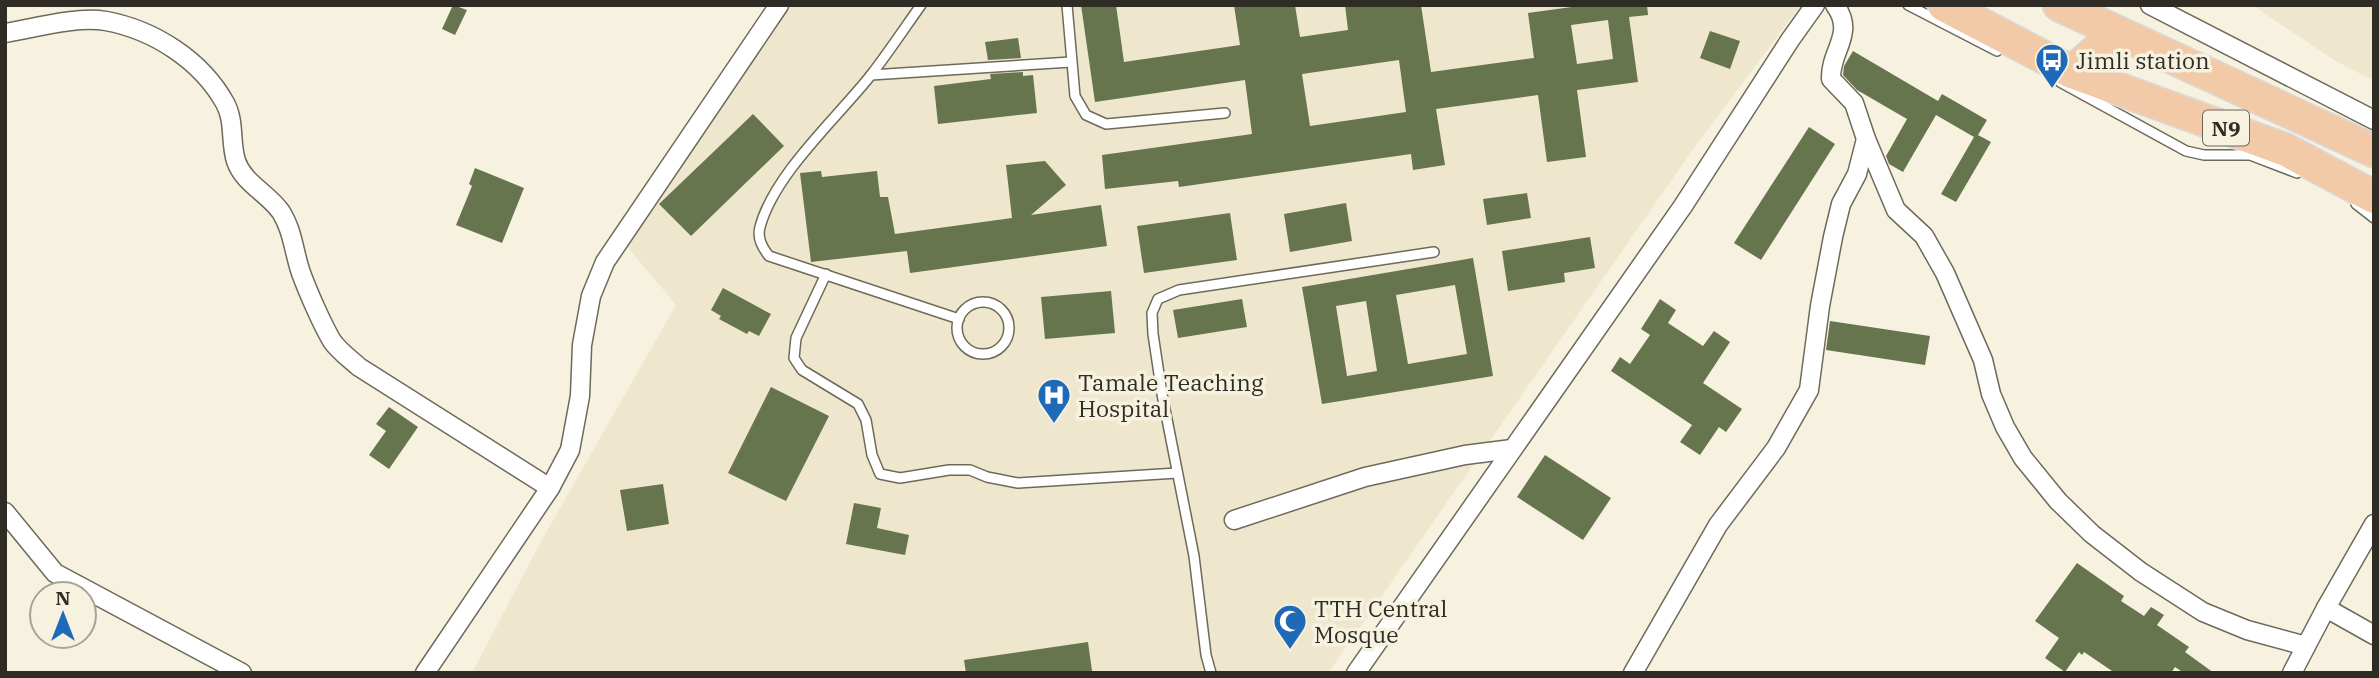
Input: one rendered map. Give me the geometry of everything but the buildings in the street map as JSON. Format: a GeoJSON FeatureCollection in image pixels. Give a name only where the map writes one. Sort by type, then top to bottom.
{"type":"FeatureCollection","features":[{"type":"Feature","properties":{"kind":"highway","name":"N9"},"geometry":{"type":"LineString","coordinates":[[1944,5],[2062,75],[2286,150],[2359,197]]}},
{"type":"Feature","properties":{"kind":"highway","name":"N9"},"geometry":{"type":"LineString","coordinates":[[2059,5],[2374,151]]}},
{"type":"Feature","properties":{"kind":"highway"},"geometry":{"type":"LineString","coordinates":[[2062,75],[2116,33]]}},
{"type":"Feature","properties":{"kind":"street"},"geometry":{"type":"LineString","coordinates":[[425,673],[550,488],[570,450],[580,396],[582,345],[591,296],[605,262],[779,5]]}},
{"type":"Feature","properties":{"kind":"street"},"geometry":{"type":"LineString","coordinates":[[1356,673],[1683,206],[1815,5]]}},
{"type":"Feature","properties":{"kind":"street"},"geometry":{"type":"LineString","coordinates":[[1835,5],[1844,17],[1844,29],[1838,52],[1831,65],[1831,79],[1854,103],[1896,210],[1924,236],[1945,273],[1983,360],[1991,394],[2005,428],[2023,458],[2058,501],[2092,534],[2141,572],[2203,611],[2247,630],[2306,646]]}},
{"type":"Feature","properties":{"kind":"street"},"geometry":{"type":"LineString","coordinates":[[2150,5],[2374,120]]}},
{"type":"Feature","properties":{"kind":"street"},"geometry":{"type":"LineString","coordinates":[[5,33],[56,23],[104,21],[147,34],[180,52],[207,77],[227,105],[233,130],[235,159],[244,176],[280,211],[290,233],[301,272],[333,342],[359,367],[550,488]]}},
{"type":"Feature","properties":{"kind":"street"},"geometry":{"type":"LineString","coordinates":[[1633,673],[1718,525],[1776,448],[1809,390],[1820,306],[1833,237],[1841,204],[1857,174],[1866,139]]}},
{"type":"Feature","properties":{"kind":"street"},"geometry":{"type":"LineString","coordinates":[[1234,520],[1365,477],[1452,458],[1512,449]]}},
{"type":"Feature","properties":{"kind":"street"},"geometry":{"type":"LineString","coordinates":[[5,512],[55,573],[242,673]]}},
{"type":"Feature","properties":{"kind":"street"},"geometry":{"type":"LineString","coordinates":[[2292,673],[2374,524]]}},
{"type":"Feature","properties":{"kind":"street"},"geometry":{"type":"LineString","coordinates":[[2326,607],[2374,635]]}},
{"type":"Feature","properties":{"kind":"lane"},"geometry":{"type":"LineString","coordinates":[[921,5],[871,75],[793,166],[767,209],[759,229],[761,244],[769,256],[959,319]]}},
{"type":"Feature","properties":{"kind":"lane"},"geometry":{"type":"LineString","coordinates":[[1067,5],[1075,96],[1086,115],[1106,124],[1225,113]]}},
{"type":"Feature","properties":{"kind":"lane"},"geometry":{"type":"LineString","coordinates":[[1908,5],[2005,54]]}},
{"type":"Feature","properties":{"kind":"lane"},"geometry":{"type":"LineString","coordinates":[[871,75],[1071,62]]}},
{"type":"Feature","properties":{"kind":"lane"},"geometry":{"type":"LineString","coordinates":[[2062,75],[2186,151],[2204,155],[2250,155],[2303,175]]}},
{"type":"Feature","properties":{"kind":"lane"},"geometry":{"type":"LineString","coordinates":[[2359,197],[2374,218]]}},
{"type":"Feature","properties":{"kind":"lane"},"geometry":{"type":"LineString","coordinates":[[1211,673],[1206,655],[1194,556],[1153,334],[1152,313],[1158,299],[1178,290],[1434,252]]}},
{"type":"Feature","properties":{"kind":"lane"},"geometry":{"type":"LineString","coordinates":[[826,274],[796,338],[794,358],[802,370],[828,383],[858,404],[866,420],[872,455],[880,474],[900,478],[949,470],[970,470],[987,477],[1017,483],[1177,472]]}},
{"type":"Feature","properties":{"kind":"lane"},"geometry":{"type":"LineString","coordinates":[[979,302],[995,305],[1006,316],[1009,332],[1007,340],[988,354],[972,352],[960,340],[957,332],[959,319],[971,305],[979,302]]}},
{"type":"Feature","properties":{"kind":"shaded area","name":"Tamale Teaching Hospital"},"geometry":{"type":"Polygon","coordinates":[[[789,5],[1801,5],[1694,148],[1328,673],[472,673],[539,545],[676,305],[615,232],[789,5]]]}},
{"type":"Feature","properties":{"kind":"shaded area"},"geometry":{"type":"Polygon","coordinates":[[[2252,5],[2374,5],[2374,81],[2334,60],[2252,5]]]}},
{"type":"Feature","properties":{"kind":"place","name":"Jimli station"},"geometry":{"type":"Point","coordinates":[2052,90]}},
{"type":"Feature","properties":{"kind":"place","name":"Tamale Teaching Hospital"},"geometry":{"type":"Point","coordinates":[1054,425]}},
{"type":"Feature","properties":{"kind":"place","name":"TTH Central Mosque"},"geometry":{"type":"Point","coordinates":[1290,651]}}]}
